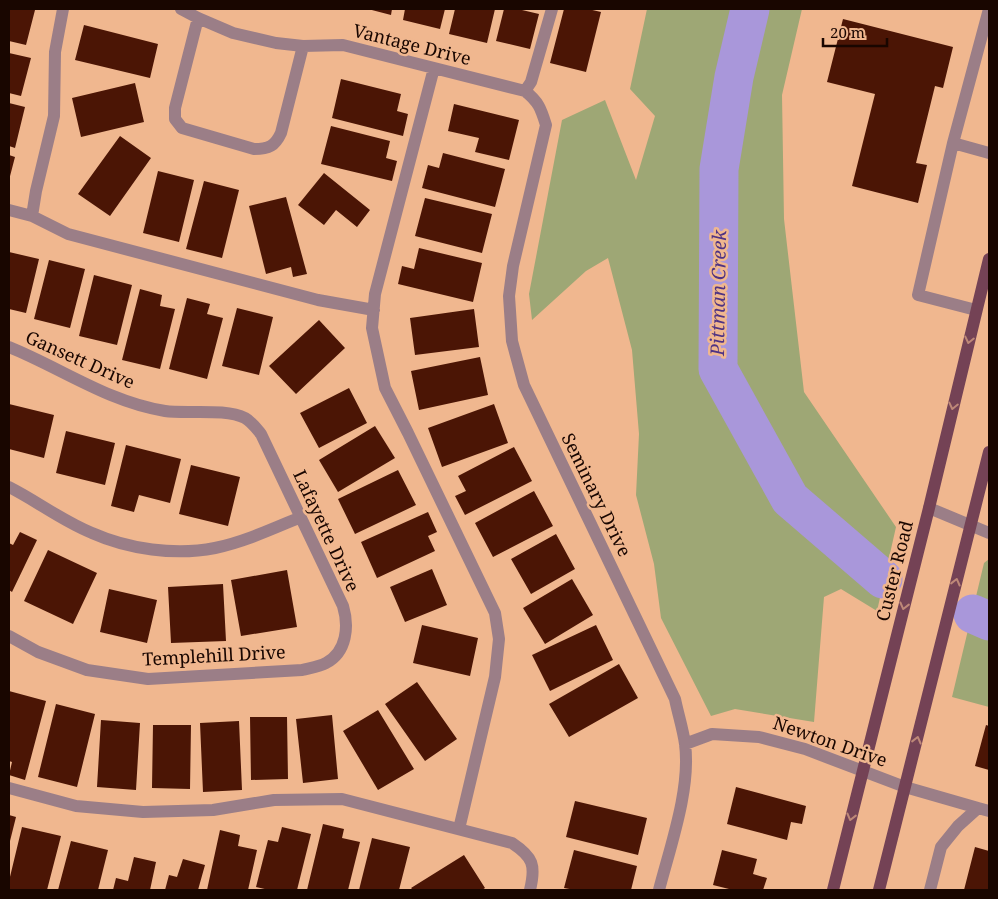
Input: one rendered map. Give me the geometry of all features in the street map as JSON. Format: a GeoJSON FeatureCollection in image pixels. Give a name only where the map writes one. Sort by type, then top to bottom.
{"type":"FeatureCollection","features":[{"type":"Feature","properties":{"kind":"main road","name":"Custer Road"},"geometry":{"type":"LineString","coordinates":[[832,890],[929,508],[989,259]]}},
{"type":"Feature","properties":{"kind":"main road"},"geometry":{"type":"LineString","coordinates":[[879,890],[989,452]]}},
{"type":"Feature","properties":{"kind":"street"},"geometry":{"type":"LineString","coordinates":[[32,216],[36,190],[54,116],[55,52],[63,9]]}},
{"type":"Feature","properties":{"kind":"street","name":"Vantage Drive"},"geometry":{"type":"LineString","coordinates":[[180,9],[233,33],[276,43],[303,46],[343,45],[525,91]]}},
{"type":"Feature","properties":{"kind":"street"},"geometry":{"type":"LineString","coordinates":[[525,91],[531,82],[552,9]]}},
{"type":"Feature","properties":{"kind":"street"},"geometry":{"type":"LineString","coordinates":[[976,310],[918,295],[953,143],[989,9]]}},
{"type":"Feature","properties":{"kind":"street"},"geometry":{"type":"LineString","coordinates":[[198,18],[175,108],[176,119],[182,128],[254,149],[266,149],[276,144],[281,133],[303,46]]}},
{"type":"Feature","properties":{"kind":"street"},"geometry":{"type":"LineString","coordinates":[[434,68],[375,294],[372,328],[385,388],[495,613],[499,639],[495,677],[459,829]]}},
{"type":"Feature","properties":{"kind":"street","name":"Seminary Drive"},"geometry":{"type":"LineString","coordinates":[[525,91],[536,99],[546,125],[513,266],[509,296],[512,341],[524,385],[675,699],[685,744],[683,795],[659,890]]}},
{"type":"Feature","properties":{"kind":"street"},"geometry":{"type":"LineString","coordinates":[[953,143],[989,153]]}},
{"type":"Feature","properties":{"kind":"street"},"geometry":{"type":"LineString","coordinates":[[9,210],[32,216],[68,234],[318,300],[374,310]]}},
{"type":"Feature","properties":{"kind":"street","name":"Gansett Drive"},"geometry":{"type":"LineString","coordinates":[[9,348],[28,355],[116,398],[165,411],[232,414],[245,418],[254,425]]}},
{"type":"Feature","properties":{"kind":"street","name":"Lafayette Drive"},"geometry":{"type":"LineString","coordinates":[[254,425],[261,434],[343,606],[347,619],[347,633],[342,646],[335,655]]}},
{"type":"Feature","properties":{"kind":"street"},"geometry":{"type":"LineString","coordinates":[[9,487],[52,513],[92,533],[123,544],[153,550],[177,551],[213,548],[241,541],[300,517]]}},
{"type":"Feature","properties":{"kind":"street"},"geometry":{"type":"LineString","coordinates":[[929,508],[989,533]]}},
{"type":"Feature","properties":{"kind":"street","name":"Templehill Drive"},"geometry":{"type":"LineString","coordinates":[[9,636],[38,652],[87,670],[148,679],[302,670],[326,663],[335,655]]}},
{"type":"Feature","properties":{"kind":"street","name":"Newton Drive"},"geometry":{"type":"LineString","coordinates":[[685,744],[712,734],[759,736],[805,749],[905,787],[984,809]]}},
{"type":"Feature","properties":{"kind":"street"},"geometry":{"type":"LineString","coordinates":[[9,788],[76,806],[143,812],[213,810],[274,800],[342,799],[512,844],[527,854],[534,873],[530,890]]}},
{"type":"Feature","properties":{"kind":"street"},"geometry":{"type":"LineString","coordinates":[[930,890],[942,848],[958,826],[984,809]]}},
{"type":"Feature","properties":{"kind":"green space"},"geometry":{"type":"Polygon","coordinates":[[[647,9],[802,9],[782,95],[784,219],[804,392],[896,527],[877,611],[841,589],[824,597],[814,722],[735,709],[711,716],[661,618],[654,564],[636,495],[639,434],[632,350],[608,258],[586,271],[532,320],[529,294],[562,120],[605,100],[636,180],[655,116],[630,89],[647,9]]]}},
{"type":"Feature","properties":{"kind":"green space"},"geometry":{"type":"Polygon","coordinates":[[[989,559],[989,707],[952,697],[984,563],[989,559]]]}},
{"type":"Feature","properties":{"kind":"building"},"geometry":{"type":"Polygon","coordinates":[[[9,9],[35,10],[26,45],[9,41],[9,9]]]}},
{"type":"Feature","properties":{"kind":"building"},"geometry":{"type":"Polygon","coordinates":[[[368,9],[392,9],[391,15],[368,9]]]}},
{"type":"Feature","properties":{"kind":"building"},"geometry":{"type":"Polygon","coordinates":[[[405,9],[445,9],[440,29],[403,20],[405,9]]]}},
{"type":"Feature","properties":{"kind":"building"},"geometry":{"type":"Polygon","coordinates":[[[455,9],[495,9],[487,43],[449,34],[455,9]]]}},
{"type":"Feature","properties":{"kind":"building"},"geometry":{"type":"Polygon","coordinates":[[[504,9],[523,9],[539,14],[530,49],[496,41],[504,9]]]}},
{"type":"Feature","properties":{"kind":"building"},"geometry":{"type":"Polygon","coordinates":[[[564,9],[588,9],[601,12],[586,72],[550,63],[564,9]]]}},
{"type":"Feature","properties":{"kind":"building"},"geometry":{"type":"Polygon","coordinates":[[[843,19],[953,47],[943,88],[935,86],[916,163],[927,165],[918,203],[852,186],[875,94],[827,82],[843,19]]]}},
{"type":"Feature","properties":{"kind":"building"},"geometry":{"type":"Polygon","coordinates":[[[84,25],[158,44],[150,78],[75,60],[84,25]]]}},
{"type":"Feature","properties":{"kind":"building"},"geometry":{"type":"Polygon","coordinates":[[[9,53],[31,58],[21,96],[9,93],[9,53]]]}},
{"type":"Feature","properties":{"kind":"building"},"geometry":{"type":"Polygon","coordinates":[[[341,79],[401,94],[397,111],[408,114],[403,136],[332,118],[341,79]]]}},
{"type":"Feature","properties":{"kind":"building"},"geometry":{"type":"Polygon","coordinates":[[[135,83],[144,122],[81,137],[72,98],[135,83]]]}},
{"type":"Feature","properties":{"kind":"building"},"geometry":{"type":"Polygon","coordinates":[[[9,103],[25,107],[15,148],[9,146],[9,103]]]}},
{"type":"Feature","properties":{"kind":"building"},"geometry":{"type":"Polygon","coordinates":[[[454,104],[519,120],[509,160],[475,152],[479,138],[448,131],[454,104]]]}},
{"type":"Feature","properties":{"kind":"building"},"geometry":{"type":"Polygon","coordinates":[[[331,126],[390,141],[386,158],[397,161],[392,181],[321,164],[331,126]]]}},
{"type":"Feature","properties":{"kind":"building"},"geometry":{"type":"Polygon","coordinates":[[[120,136],[151,158],[110,216],[78,194],[120,136]]]}},
{"type":"Feature","properties":{"kind":"building"},"geometry":{"type":"Polygon","coordinates":[[[443,153],[505,169],[495,207],[422,188],[428,165],[439,168],[443,153]]]}},
{"type":"Feature","properties":{"kind":"building"},"geometry":{"type":"Polygon","coordinates":[[[9,155],[15,157],[9,180],[9,155]]]}},
{"type":"Feature","properties":{"kind":"building"},"geometry":{"type":"Polygon","coordinates":[[[158,171],[194,180],[179,242],[143,233],[158,171]]]}},
{"type":"Feature","properties":{"kind":"building"},"geometry":{"type":"Polygon","coordinates":[[[324,173],[370,210],[357,227],[336,210],[324,225],[298,205],[324,173]]]}},
{"type":"Feature","properties":{"kind":"building"},"geometry":{"type":"Polygon","coordinates":[[[204,181],[239,190],[222,258],[186,249],[204,181]]]}},
{"type":"Feature","properties":{"kind":"building"},"geometry":{"type":"Polygon","coordinates":[[[286,197],[307,274],[293,277],[291,267],[266,274],[249,206],[286,197]]]}},
{"type":"Feature","properties":{"kind":"building"},"geometry":{"type":"Polygon","coordinates":[[[425,198],[492,214],[482,253],[415,236],[425,198]]]}},
{"type":"Feature","properties":{"kind":"building"},"geometry":{"type":"Polygon","coordinates":[[[419,248],[482,263],[473,302],[398,284],[402,266],[414,269],[419,248]]]}},
{"type":"Feature","properties":{"kind":"building"},"geometry":{"type":"Polygon","coordinates":[[[9,252],[39,259],[26,313],[9,309],[9,252]]]}},
{"type":"Feature","properties":{"kind":"building"},"geometry":{"type":"Polygon","coordinates":[[[49,260],[85,269],[70,328],[34,319],[49,260]]]}},
{"type":"Feature","properties":{"kind":"building"},"geometry":{"type":"Polygon","coordinates":[[[94,275],[132,285],[117,345],[79,336],[94,275]]]}},
{"type":"Feature","properties":{"kind":"building"},"geometry":{"type":"Polygon","coordinates":[[[140,289],[162,295],[160,306],[175,309],[160,369],[122,360],[140,289]]]}},
{"type":"Feature","properties":{"kind":"building"},"geometry":{"type":"Polygon","coordinates":[[[187,298],[210,304],[207,314],[223,318],[207,379],[169,369],[187,298]]]}},
{"type":"Feature","properties":{"kind":"building"},"geometry":{"type":"Polygon","coordinates":[[[237,308],[273,317],[259,375],[222,366],[237,308]]]}},
{"type":"Feature","properties":{"kind":"building"},"geometry":{"type":"Polygon","coordinates":[[[474,309],[479,347],[415,355],[410,318],[474,309]]]}},
{"type":"Feature","properties":{"kind":"building"},"geometry":{"type":"Polygon","coordinates":[[[319,320],[345,348],[296,394],[269,366],[319,320]]]}},
{"type":"Feature","properties":{"kind":"building"},"geometry":{"type":"Polygon","coordinates":[[[480,357],[488,395],[419,410],[411,371],[480,357]]]}},
{"type":"Feature","properties":{"kind":"building"},"geometry":{"type":"Polygon","coordinates":[[[349,388],[367,423],[319,448],[300,413],[349,388]]]}},
{"type":"Feature","properties":{"kind":"building"},"geometry":{"type":"Polygon","coordinates":[[[9,404],[54,415],[44,458],[9,449],[9,404]]]}},
{"type":"Feature","properties":{"kind":"building"},"geometry":{"type":"Polygon","coordinates":[[[494,404],[508,443],[442,467],[428,428],[494,404]]]}},
{"type":"Feature","properties":{"kind":"building"},"geometry":{"type":"Polygon","coordinates":[[[375,426],[395,458],[338,492],[319,460],[375,426]]]}},
{"type":"Feature","properties":{"kind":"building"},"geometry":{"type":"Polygon","coordinates":[[[66,431],[115,443],[105,485],[56,473],[66,431]]]}},
{"type":"Feature","properties":{"kind":"building"},"geometry":{"type":"Polygon","coordinates":[[[126,445],[181,459],[170,503],[139,495],[134,512],[111,506],[126,445]]]}},
{"type":"Feature","properties":{"kind":"building"},"geometry":{"type":"Polygon","coordinates":[[[514,447],[532,481],[465,515],[455,496],[466,491],[458,476],[514,447]]]}},
{"type":"Feature","properties":{"kind":"building"},"geometry":{"type":"Polygon","coordinates":[[[191,465],[240,477],[228,526],[179,514],[191,465]]]}},
{"type":"Feature","properties":{"kind":"building"},"geometry":{"type":"Polygon","coordinates":[[[398,470],[416,505],[355,534],[338,499],[398,470]]]}},
{"type":"Feature","properties":{"kind":"building"},"geometry":{"type":"Polygon","coordinates":[[[534,491],[553,526],[493,557],[475,523],[534,491]]]}},
{"type":"Feature","properties":{"kind":"building"},"geometry":{"type":"Polygon","coordinates":[[[428,512],[437,532],[428,536],[435,551],[377,578],[361,542],[428,512]]]}},
{"type":"Feature","properties":{"kind":"building"},"geometry":{"type":"Polygon","coordinates":[[[20,532],[37,540],[12,592],[9,590],[9,543],[13,545],[20,532]]]}},
{"type":"Feature","properties":{"kind":"building"},"geometry":{"type":"Polygon","coordinates":[[[556,534],[575,569],[531,594],[511,559],[556,534]]]}},
{"type":"Feature","properties":{"kind":"building"},"geometry":{"type":"Polygon","coordinates":[[[48,550],[97,573],[73,624],[24,601],[48,550]]]}},
{"type":"Feature","properties":{"kind":"building"},"geometry":{"type":"Polygon","coordinates":[[[432,569],[447,605],[405,622],[390,587],[432,569]]]}},
{"type":"Feature","properties":{"kind":"building"},"geometry":{"type":"Polygon","coordinates":[[[287,570],[297,627],[241,636],[231,580],[287,570]]]}},
{"type":"Feature","properties":{"kind":"building"},"geometry":{"type":"Polygon","coordinates":[[[572,579],[593,615],[545,644],[523,608],[572,579]]]}},
{"type":"Feature","properties":{"kind":"building"},"geometry":{"type":"Polygon","coordinates":[[[223,584],[226,641],[171,643],[168,587],[223,584]]]}},
{"type":"Feature","properties":{"kind":"building"},"geometry":{"type":"Polygon","coordinates":[[[109,589],[157,600],[147,643],[100,632],[109,589]]]}},
{"type":"Feature","properties":{"kind":"building"},"geometry":{"type":"Polygon","coordinates":[[[422,625],[478,638],[470,676],[413,663],[422,625]]]}},
{"type":"Feature","properties":{"kind":"building"},"geometry":{"type":"Polygon","coordinates":[[[596,625],[613,660],[550,691],[532,655],[596,625]]]}},
{"type":"Feature","properties":{"kind":"building"},"geometry":{"type":"Polygon","coordinates":[[[619,664],[638,698],[569,737],[549,704],[619,664]]]}},
{"type":"Feature","properties":{"kind":"building"},"geometry":{"type":"Polygon","coordinates":[[[417,682],[457,739],[425,761],[385,704],[417,682]]]}},
{"type":"Feature","properties":{"kind":"building"},"geometry":{"type":"Polygon","coordinates":[[[9,691],[46,701],[25,780],[9,775],[12,762],[9,761],[9,691]]]}},
{"type":"Feature","properties":{"kind":"building"},"geometry":{"type":"Polygon","coordinates":[[[56,704],[95,714],[77,787],[38,777],[56,704]]]}},
{"type":"Feature","properties":{"kind":"building"},"geometry":{"type":"Polygon","coordinates":[[[378,710],[414,769],[378,790],[343,731],[378,710]]]}},
{"type":"Feature","properties":{"kind":"building"},"geometry":{"type":"Polygon","coordinates":[[[332,715],[338,779],[303,783],[296,719],[332,715]]]}},
{"type":"Feature","properties":{"kind":"building"},"geometry":{"type":"Polygon","coordinates":[[[250,717],[287,717],[288,779],[251,780],[250,717]]]}},
{"type":"Feature","properties":{"kind":"building"},"geometry":{"type":"Polygon","coordinates":[[[101,720],[140,723],[136,790],[97,787],[101,720]]]}},
{"type":"Feature","properties":{"kind":"building"},"geometry":{"type":"Polygon","coordinates":[[[239,721],[242,790],[203,792],[200,723],[239,721]]]}},
{"type":"Feature","properties":{"kind":"building"},"geometry":{"type":"Polygon","coordinates":[[[153,725],[191,725],[190,789],[152,788],[153,725]]]}},
{"type":"Feature","properties":{"kind":"building"},"geometry":{"type":"Polygon","coordinates":[[[986,725],[989,726],[989,770],[975,766],[986,725]]]}},
{"type":"Feature","properties":{"kind":"building"},"geometry":{"type":"Polygon","coordinates":[[[736,787],[806,806],[802,824],[791,822],[787,840],[727,824],[736,787]]]}},
{"type":"Feature","properties":{"kind":"building"},"geometry":{"type":"Polygon","coordinates":[[[575,801],[647,818],[638,855],[566,837],[575,801]]]}},
{"type":"Feature","properties":{"kind":"building"},"geometry":{"type":"Polygon","coordinates":[[[9,815],[16,817],[9,845],[9,815]]]}},
{"type":"Feature","properties":{"kind":"building"},"geometry":{"type":"Polygon","coordinates":[[[323,824],[344,829],[342,838],[360,842],[348,890],[307,890],[323,824]]]}},
{"type":"Feature","properties":{"kind":"building"},"geometry":{"type":"Polygon","coordinates":[[[22,827],[61,836],[47,890],[9,890],[9,881],[22,827]]]}},
{"type":"Feature","properties":{"kind":"building"},"geometry":{"type":"Polygon","coordinates":[[[282,827],[311,834],[297,890],[269,890],[256,887],[268,840],[278,842],[282,827]]]}},
{"type":"Feature","properties":{"kind":"building"},"geometry":{"type":"Polygon","coordinates":[[[220,830],[240,835],[238,846],[257,850],[248,890],[207,890],[220,830]]]}},
{"type":"Feature","properties":{"kind":"building"},"geometry":{"type":"Polygon","coordinates":[[[372,838],[410,847],[399,890],[359,890],[372,838]]]}},
{"type":"Feature","properties":{"kind":"building"},"geometry":{"type":"Polygon","coordinates":[[[71,841],[108,850],[98,890],[58,890],[71,841]]]}},
{"type":"Feature","properties":{"kind":"building"},"geometry":{"type":"Polygon","coordinates":[[[975,847],[989,851],[989,890],[964,890],[975,847]]]}},
{"type":"Feature","properties":{"kind":"building"},"geometry":{"type":"Polygon","coordinates":[[[574,850],[637,866],[631,890],[575,890],[564,888],[574,850]]]}},
{"type":"Feature","properties":{"kind":"building"},"geometry":{"type":"Polygon","coordinates":[[[722,850],[757,859],[753,874],[767,878],[763,890],[733,890],[713,885],[722,850]]]}},
{"type":"Feature","properties":{"kind":"building"},"geometry":{"type":"Polygon","coordinates":[[[464,855],[485,888],[482,890],[413,890],[411,888],[464,855]]]}},
{"type":"Feature","properties":{"kind":"building"},"geometry":{"type":"Polygon","coordinates":[[[134,857],[156,862],[150,890],[113,890],[116,878],[128,881],[134,857]]]}},
{"type":"Feature","properties":{"kind":"building"},"geometry":{"type":"Polygon","coordinates":[[[183,859],[205,865],[198,890],[165,890],[169,875],[177,877],[183,859]]]}},
{"type":"Feature","properties":{"kind":"waterway","name":"Pittman Creek"},"geometry":{"type":"LineString","coordinates":[[750,9],[734,77],[719,169],[718,369],[790,499],[883,579]]}},
{"type":"Feature","properties":{"kind":"waterway","name":"Pittman Creek"},"geometry":{"type":"LineString","coordinates":[[973,614],[989,621]]}}]}
